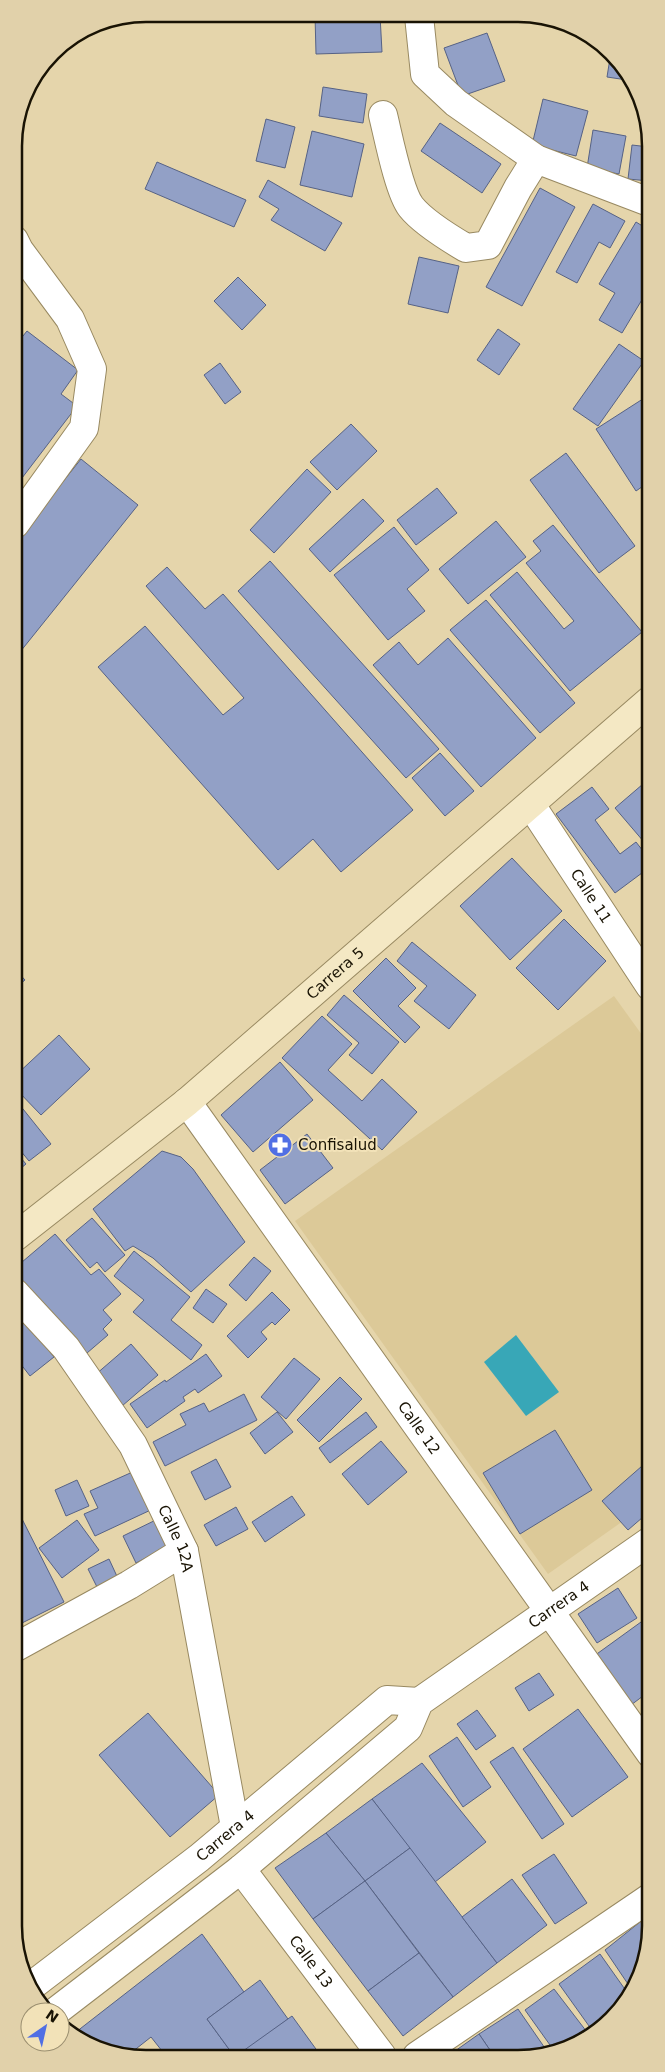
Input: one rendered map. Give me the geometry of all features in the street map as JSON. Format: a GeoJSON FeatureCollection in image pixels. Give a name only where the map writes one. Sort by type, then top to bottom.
{"type":"FeatureCollection","features":[{"type":"Feature","properties":{"kind":"main road","name":"Carrera 5"},"geometry":{"type":"LineString","coordinates":[[23,1231],[187,1102],[642,708]]}},
{"type":"Feature","properties":{"kind":"street"},"geometry":{"type":"LineString","coordinates":[[420,22],[425,74],[456,103],[536,159],[642,199]]}},
{"type":"Feature","properties":{"kind":"street"},"geometry":{"type":"LineString","coordinates":[[383,114],[401,182],[410,206],[439,231],[466,248],[488,245],[518,188],[536,159]]}},
{"type":"Feature","properties":{"kind":"street"},"geometry":{"type":"LineString","coordinates":[[23,255],[70,319],[92,369],[84,428],[23,512]]}},
{"type":"Feature","properties":{"kind":"street","name":"Calle 11"},"geometry":{"type":"LineString","coordinates":[[531,805],[642,974]]}},
{"type":"Feature","properties":{"kind":"street","name":"Calle 12"},"geometry":{"type":"LineString","coordinates":[[187,1102],[642,1741]]}},
{"type":"Feature","properties":{"kind":"street","name":"Calle 12A"},"geometry":{"type":"LineString","coordinates":[[23,1301],[66,1348],[133,1445],[184,1552],[235,1827]]}},
{"type":"Feature","properties":{"kind":"street","name":"Carrera 4"},"geometry":{"type":"LineString","coordinates":[[36,1982],[199,1858],[388,1700],[420,1702],[642,1546]]}},
{"type":"Feature","properties":{"kind":"street"},"geometry":{"type":"LineString","coordinates":[[23,1643],[129,1586],[184,1552]]}},
{"type":"Feature","properties":{"kind":"street"},"geometry":{"type":"LineString","coordinates":[[68,2002],[240,1869],[408,1728],[420,1702]]}},
{"type":"Feature","properties":{"kind":"street","name":"Calle 13"},"geometry":{"type":"LineString","coordinates":[[240,1869],[377,2050]]}},
{"type":"Feature","properties":{"kind":"street"},"geometry":{"type":"LineString","coordinates":[[426,2050],[642,1903]]}},
{"type":"Feature","properties":{"kind":"shaded area"},"geometry":{"type":"Polygon","coordinates":[[[614,996],[642,1035],[642,1508],[548,1574],[295,1221],[614,996]]]}},
{"type":"Feature","properties":{"kind":"water"},"geometry":{"type":"Polygon","coordinates":[[[516,1335],[559,1392],[526,1416],[484,1362],[516,1335]]]}},
{"type":"Feature","properties":{"kind":"building"},"geometry":{"type":"Polygon","coordinates":[[[380,22],[382,52],[316,54],[315,23],[380,22]]]}},
{"type":"Feature","properties":{"kind":"building"},"geometry":{"type":"Polygon","coordinates":[[[487,33],[505,81],[462,96],[444,48],[487,33]]]}},
{"type":"Feature","properties":{"kind":"building"},"geometry":{"type":"Polygon","coordinates":[[[609,63],[623,79],[607,77],[609,63]]]}},
{"type":"Feature","properties":{"kind":"building"},"geometry":{"type":"Polygon","coordinates":[[[323,87],[367,94],[363,123],[319,116],[323,87]]]}},
{"type":"Feature","properties":{"kind":"building"},"geometry":{"type":"Polygon","coordinates":[[[543,99],[588,111],[576,156],[532,145],[543,99]]]}},
{"type":"Feature","properties":{"kind":"building"},"geometry":{"type":"Polygon","coordinates":[[[266,119],[295,127],[285,168],[256,161],[266,119]]]}},
{"type":"Feature","properties":{"kind":"building"},"geometry":{"type":"Polygon","coordinates":[[[440,123],[501,164],[482,193],[421,151],[440,123]]]}},
{"type":"Feature","properties":{"kind":"building"},"geometry":{"type":"Polygon","coordinates":[[[593,130],[626,136],[619,174],[587,168],[593,130]]]}},
{"type":"Feature","properties":{"kind":"building"},"geometry":{"type":"Polygon","coordinates":[[[312,131],[364,144],[352,197],[300,185],[312,131]]]}},
{"type":"Feature","properties":{"kind":"building"},"geometry":{"type":"Polygon","coordinates":[[[632,145],[642,146],[642,180],[628,179],[632,145]]]}},
{"type":"Feature","properties":{"kind":"building"},"geometry":{"type":"Polygon","coordinates":[[[157,162],[246,200],[234,227],[145,189],[157,162]]]}},
{"type":"Feature","properties":{"kind":"building"},"geometry":{"type":"Polygon","coordinates":[[[268,180],[342,223],[325,251],[271,220],[279,209],[259,197],[268,180]]]}},
{"type":"Feature","properties":{"kind":"building"},"geometry":{"type":"Polygon","coordinates":[[[540,188],[575,207],[522,306],[486,287],[540,188]]]}},
{"type":"Feature","properties":{"kind":"building"},"geometry":{"type":"Polygon","coordinates":[[[593,204],[625,221],[610,248],[599,242],[577,283],[556,272],[593,204]]]}},
{"type":"Feature","properties":{"kind":"building"},"geometry":{"type":"Polygon","coordinates":[[[636,222],[642,226],[642,300],[622,333],[599,320],[615,293],[599,284],[636,222]]]}},
{"type":"Feature","properties":{"kind":"building"},"geometry":{"type":"Polygon","coordinates":[[[419,257],[459,266],[448,313],[408,304],[419,257]]]}},
{"type":"Feature","properties":{"kind":"building"},"geometry":{"type":"Polygon","coordinates":[[[238,277],[266,305],[242,330],[214,301],[238,277]]]}},
{"type":"Feature","properties":{"kind":"building"},"geometry":{"type":"Polygon","coordinates":[[[498,329],[520,344],[499,375],[477,360],[498,329]]]}},
{"type":"Feature","properties":{"kind":"building"},"geometry":{"type":"Polygon","coordinates":[[[27,331],[78,370],[61,394],[77,406],[23,477],[23,336],[27,331]]]}},
{"type":"Feature","properties":{"kind":"building"},"geometry":{"type":"Polygon","coordinates":[[[619,344],[642,360],[642,364],[598,426],[573,409],[619,344]]]}},
{"type":"Feature","properties":{"kind":"building"},"geometry":{"type":"Polygon","coordinates":[[[220,363],[241,392],[225,404],[204,375],[220,363]]]}},
{"type":"Feature","properties":{"kind":"building"},"geometry":{"type":"Polygon","coordinates":[[[642,399],[642,487],[636,491],[596,429],[642,399]]]}},
{"type":"Feature","properties":{"kind":"building"},"geometry":{"type":"Polygon","coordinates":[[[351,424],[377,451],[337,490],[310,462],[351,424]]]}},
{"type":"Feature","properties":{"kind":"building"},"geometry":{"type":"Polygon","coordinates":[[[566,453],[635,546],[599,573],[530,480],[566,453]]]}},
{"type":"Feature","properties":{"kind":"building"},"geometry":{"type":"Polygon","coordinates":[[[81,459],[138,505],[23,648],[23,526],[34,518],[81,459]]]}},
{"type":"Feature","properties":{"kind":"building"},"geometry":{"type":"Polygon","coordinates":[[[307,469],[331,492],[274,553],[250,530],[307,469]]]}},
{"type":"Feature","properties":{"kind":"building"},"geometry":{"type":"Polygon","coordinates":[[[437,488],[457,513],[416,545],[397,520],[437,488]]]}},
{"type":"Feature","properties":{"kind":"building"},"geometry":{"type":"Polygon","coordinates":[[[363,499],[384,521],[330,572],[309,549],[363,499]]]}},
{"type":"Feature","properties":{"kind":"building"},"geometry":{"type":"Polygon","coordinates":[[[496,521],[526,557],[468,604],[439,569],[496,521]]]}},
{"type":"Feature","properties":{"kind":"building"},"geometry":{"type":"Polygon","coordinates":[[[553,525],[642,632],[570,691],[490,595],[517,572],[564,629],[574,621],[526,563],[541,551],[533,541],[553,525]]]}},
{"type":"Feature","properties":{"kind":"building"},"geometry":{"type":"Polygon","coordinates":[[[394,527],[429,570],[407,589],[425,611],[388,640],[334,575],[394,527]]]}},
{"type":"Feature","properties":{"kind":"building"},"geometry":{"type":"Polygon","coordinates":[[[270,561],[439,749],[406,778],[238,591],[270,561]]]}},
{"type":"Feature","properties":{"kind":"building"},"geometry":{"type":"Polygon","coordinates":[[[167,567],[205,609],[223,594],[413,810],[341,872],[313,839],[278,870],[98,667],[145,626],[223,715],[244,698],[146,586],[167,567]]]}},
{"type":"Feature","properties":{"kind":"building"},"geometry":{"type":"Polygon","coordinates":[[[486,600],[575,703],[540,733],[450,630],[486,600]]]}},
{"type":"Feature","properties":{"kind":"building"},"geometry":{"type":"Polygon","coordinates":[[[448,638],[536,738],[481,787],[373,665],[399,642],[418,665],[448,638]]]}},
{"type":"Feature","properties":{"kind":"building"},"geometry":{"type":"Polygon","coordinates":[[[440,753],[474,791],[445,816],[412,778],[440,753]]]}},
{"type":"Feature","properties":{"kind":"building"},"geometry":{"type":"Polygon","coordinates":[[[642,785],[642,840],[615,808],[642,785]]]}},
{"type":"Feature","properties":{"kind":"building"},"geometry":{"type":"Polygon","coordinates":[[[592,787],[609,809],[595,820],[620,854],[636,842],[642,850],[642,873],[615,893],[556,814],[592,787]]]}},
{"type":"Feature","properties":{"kind":"building"},"geometry":{"type":"Polygon","coordinates":[[[512,858],[562,911],[510,960],[460,906],[512,858]]]}},
{"type":"Feature","properties":{"kind":"building"},"geometry":{"type":"Polygon","coordinates":[[[564,919],[606,961],[558,1010],[516,968],[564,919]]]}},
{"type":"Feature","properties":{"kind":"building"},"geometry":{"type":"Polygon","coordinates":[[[412,942],[476,995],[449,1029],[414,1001],[427,986],[397,961],[412,942]]]}},
{"type":"Feature","properties":{"kind":"building"},"geometry":{"type":"Polygon","coordinates":[[[386,958],[416,988],[398,1006],[420,1027],[405,1043],[353,991],[386,958]]]}},
{"type":"Feature","properties":{"kind":"building"},"geometry":{"type":"Polygon","coordinates":[[[344,995],[399,1042],[372,1074],[349,1055],[359,1043],[327,1015],[344,995]]]}},
{"type":"Feature","properties":{"kind":"building"},"geometry":{"type":"Polygon","coordinates":[[[322,1016],[352,1044],[328,1070],[362,1101],[382,1079],[417,1112],[382,1150],[282,1058],[322,1016]]]}},
{"type":"Feature","properties":{"kind":"building"},"geometry":{"type":"Polygon","coordinates":[[[59,1035],[90,1069],[41,1115],[23,1096],[23,1069],[59,1035]]]}},
{"type":"Feature","properties":{"kind":"building"},"geometry":{"type":"Polygon","coordinates":[[[280,1062],[313,1100],[253,1152],[221,1115],[280,1062]]]}},
{"type":"Feature","properties":{"kind":"building"},"geometry":{"type":"Polygon","coordinates":[[[23,1109],[51,1144],[29,1161],[23,1154],[23,1109]]]}},
{"type":"Feature","properties":{"kind":"building"},"geometry":{"type":"Polygon","coordinates":[[[307,1134],[333,1168],[285,1204],[260,1170],[307,1134]]]}},
{"type":"Feature","properties":{"kind":"building"},"geometry":{"type":"Polygon","coordinates":[[[162,1151],[181,1157],[193,1169],[245,1242],[191,1292],[153,1258],[133,1246],[125,1251],[93,1209],[162,1151]]]}},
{"type":"Feature","properties":{"kind":"building"},"geometry":{"type":"Polygon","coordinates":[[[92,1218],[125,1255],[105,1272],[97,1262],[90,1268],[66,1240],[92,1218]]]}},
{"type":"Feature","properties":{"kind":"building"},"geometry":{"type":"Polygon","coordinates":[[[55,1234],[91,1275],[99,1269],[121,1294],[103,1310],[112,1320],[103,1329],[108,1335],[80,1359],[23,1293],[23,1261],[55,1234]]]}},
{"type":"Feature","properties":{"kind":"building"},"geometry":{"type":"Polygon","coordinates":[[[134,1251],[190,1297],[171,1320],[202,1345],[191,1360],[133,1312],[144,1300],[114,1276],[134,1251]]]}},
{"type":"Feature","properties":{"kind":"building"},"geometry":{"type":"Polygon","coordinates":[[[254,1257],[271,1271],[246,1301],[229,1285],[254,1257]]]}},
{"type":"Feature","properties":{"kind":"building"},"geometry":{"type":"Polygon","coordinates":[[[206,1289],[227,1304],[213,1323],[193,1308],[206,1289]]]}},
{"type":"Feature","properties":{"kind":"building"},"geometry":{"type":"Polygon","coordinates":[[[272,1292],[290,1310],[275,1325],[272,1322],[261,1332],[267,1339],[248,1358],[227,1336],[272,1292]]]}},
{"type":"Feature","properties":{"kind":"building"},"geometry":{"type":"Polygon","coordinates":[[[23,1318],[54,1357],[30,1376],[23,1367],[23,1318]]]}},
{"type":"Feature","properties":{"kind":"building"},"geometry":{"type":"Polygon","coordinates":[[[131,1344],[158,1375],[122,1406],[95,1375],[131,1344]]]}},
{"type":"Feature","properties":{"kind":"building"},"geometry":{"type":"Polygon","coordinates":[[[206,1354],[222,1376],[198,1393],[195,1389],[183,1397],[185,1401],[147,1428],[130,1404],[206,1354]]]}},
{"type":"Feature","properties":{"kind":"building"},"geometry":{"type":"Polygon","coordinates":[[[294,1358],[320,1379],[286,1419],[261,1397],[294,1358]]]}},
{"type":"Feature","properties":{"kind":"building"},"geometry":{"type":"Polygon","coordinates":[[[340,1377],[362,1399],[319,1442],[297,1420],[340,1377]]]}},
{"type":"Feature","properties":{"kind":"building"},"geometry":{"type":"Polygon","coordinates":[[[244,1394],[257,1420],[165,1466],[153,1442],[186,1425],[180,1414],[204,1403],[209,1412],[244,1394]]]}},
{"type":"Feature","properties":{"kind":"building"},"geometry":{"type":"Polygon","coordinates":[[[277,1412],[293,1432],[265,1454],[250,1433],[277,1412]]]}},
{"type":"Feature","properties":{"kind":"building"},"geometry":{"type":"Polygon","coordinates":[[[366,1412],[377,1427],[330,1463],[319,1448],[366,1412]]]}},
{"type":"Feature","properties":{"kind":"building"},"geometry":{"type":"Polygon","coordinates":[[[555,1430],[592,1490],[520,1534],[483,1473],[555,1430]]]}},
{"type":"Feature","properties":{"kind":"building"},"geometry":{"type":"Polygon","coordinates":[[[381,1441],[407,1472],[368,1505],[342,1474],[381,1441]]]}},
{"type":"Feature","properties":{"kind":"building"},"geometry":{"type":"Polygon","coordinates":[[[216,1459],[231,1487],[205,1500],[191,1472],[216,1459]]]}},
{"type":"Feature","properties":{"kind":"building"},"geometry":{"type":"Polygon","coordinates":[[[642,1466],[642,1518],[628,1530],[602,1501],[642,1466]]]}},
{"type":"Feature","properties":{"kind":"building"},"geometry":{"type":"Polygon","coordinates":[[[137,1470],[155,1508],[95,1536],[84,1514],[98,1508],[90,1491],[137,1470]]]}},
{"type":"Feature","properties":{"kind":"building"},"geometry":{"type":"Polygon","coordinates":[[[77,1480],[89,1506],[66,1516],[55,1490],[77,1480]]]}},
{"type":"Feature","properties":{"kind":"building"},"geometry":{"type":"Polygon","coordinates":[[[292,1496],[305,1515],[265,1542],[252,1522],[292,1496]]]}},
{"type":"Feature","properties":{"kind":"building"},"geometry":{"type":"Polygon","coordinates":[[[236,1507],[248,1529],[216,1546],[204,1525],[236,1507]]]}},
{"type":"Feature","properties":{"kind":"building"},"geometry":{"type":"Polygon","coordinates":[[[164,1516],[177,1542],[136,1563],[123,1536],[164,1516]]]}},
{"type":"Feature","properties":{"kind":"building"},"geometry":{"type":"Polygon","coordinates":[[[77,1520],[99,1550],[62,1578],[39,1548],[77,1520]]]}},
{"type":"Feature","properties":{"kind":"building"},"geometry":{"type":"Polygon","coordinates":[[[23,1521],[64,1602],[23,1622],[23,1521]]]}},
{"type":"Feature","properties":{"kind":"building"},"geometry":{"type":"Polygon","coordinates":[[[109,1559],[121,1585],[101,1595],[88,1569],[109,1559]]]}},
{"type":"Feature","properties":{"kind":"building"},"geometry":{"type":"Polygon","coordinates":[[[618,1588],[637,1618],[597,1643],[578,1614],[618,1588]]]}},
{"type":"Feature","properties":{"kind":"building"},"geometry":{"type":"Polygon","coordinates":[[[641,1622],[642,1697],[631,1705],[594,1656],[641,1622]]]}},
{"type":"Feature","properties":{"kind":"building"},"geometry":{"type":"Polygon","coordinates":[[[539,1673],[554,1695],[529,1711],[515,1688],[539,1673]]]}},
{"type":"Feature","properties":{"kind":"building"},"geometry":{"type":"Polygon","coordinates":[[[578,1709],[628,1777],[572,1817],[523,1749],[578,1709]]]}},
{"type":"Feature","properties":{"kind":"building"},"geometry":{"type":"Polygon","coordinates":[[[477,1710],[496,1736],[476,1750],[457,1724],[477,1710]]]}},
{"type":"Feature","properties":{"kind":"building"},"geometry":{"type":"Polygon","coordinates":[[[148,1713],[219,1795],[170,1837],[99,1755],[148,1713]]]}},
{"type":"Feature","properties":{"kind":"building"},"geometry":{"type":"Polygon","coordinates":[[[457,1737],[491,1787],[463,1807],[429,1756],[457,1737]]]}},
{"type":"Feature","properties":{"kind":"building"},"geometry":{"type":"Polygon","coordinates":[[[513,1747],[564,1824],[542,1839],[490,1762],[513,1747]]]}},
{"type":"Feature","properties":{"kind":"building"},"geometry":{"type":"Polygon","coordinates":[[[422,1763],[486,1842],[435,1882],[372,1799],[422,1763]]]}},
{"type":"Feature","properties":{"kind":"building"},"geometry":{"type":"Polygon","coordinates":[[[372,1799],[410,1848],[365,1881],[326,1833],[372,1799]]]}},
{"type":"Feature","properties":{"kind":"building"},"geometry":{"type":"Polygon","coordinates":[[[326,1833],[365,1881],[313,1919],[275,1868],[326,1833]]]}},
{"type":"Feature","properties":{"kind":"building"},"geometry":{"type":"Polygon","coordinates":[[[410,1848],[497,1963],[453,1997],[365,1881],[410,1848]]]}},
{"type":"Feature","properties":{"kind":"building"},"geometry":{"type":"Polygon","coordinates":[[[554,1854],[587,1903],[555,1924],[522,1875],[554,1854]]]}},
{"type":"Feature","properties":{"kind":"building"},"geometry":{"type":"Polygon","coordinates":[[[512,1879],[547,1925],[497,1963],[462,1917],[512,1879]]]}},
{"type":"Feature","properties":{"kind":"building"},"geometry":{"type":"Polygon","coordinates":[[[365,1881],[419,1953],[368,1991],[313,1919],[365,1881]]]}},
{"type":"Feature","properties":{"kind":"building"},"geometry":{"type":"Polygon","coordinates":[[[642,1920],[638,1958],[628,1984],[605,1950],[642,1920]]]}},
{"type":"Feature","properties":{"kind":"building"},"geometry":{"type":"Polygon","coordinates":[[[202,1934],[244,1992],[207,2019],[230,2050],[161,2050],[151,2037],[136,2049],[122,2047],[99,2040],[79,2030],[202,1934]]]}},
{"type":"Feature","properties":{"kind":"building"},"geometry":{"type":"Polygon","coordinates":[[[419,1953],[453,1997],[403,2036],[368,1991],[419,1953]]]}},
{"type":"Feature","properties":{"kind":"building"},"geometry":{"type":"Polygon","coordinates":[[[600,1954],[625,1989],[612,2007],[590,2027],[559,1984],[600,1954]]]}},
{"type":"Feature","properties":{"kind":"building"},"geometry":{"type":"Polygon","coordinates":[[[260,1980],[288,2019],[248,2050],[230,2050],[207,2019],[260,1980]]]}},
{"type":"Feature","properties":{"kind":"building"},"geometry":{"type":"Polygon","coordinates":[[[554,1989],[585,2030],[566,2040],[550,2045],[525,2010],[554,1989]]]}},
{"type":"Feature","properties":{"kind":"building"},"geometry":{"type":"Polygon","coordinates":[[[518,2009],[544,2047],[518,2050],[490,2050],[479,2034],[518,2009]]]}},
{"type":"Feature","properties":{"kind":"building"},"geometry":{"type":"Polygon","coordinates":[[[292,2016],[317,2050],[244,2050],[292,2016]]]}},
{"type":"Feature","properties":{"kind":"building"},"geometry":{"type":"Polygon","coordinates":[[[479,2034],[490,2050],[456,2050],[479,2034]]]}},
{"type":"Feature","properties":{"kind":"place","name":"Confisalud"},"geometry":{"type":"Point","coordinates":[280,1145]}}]}
